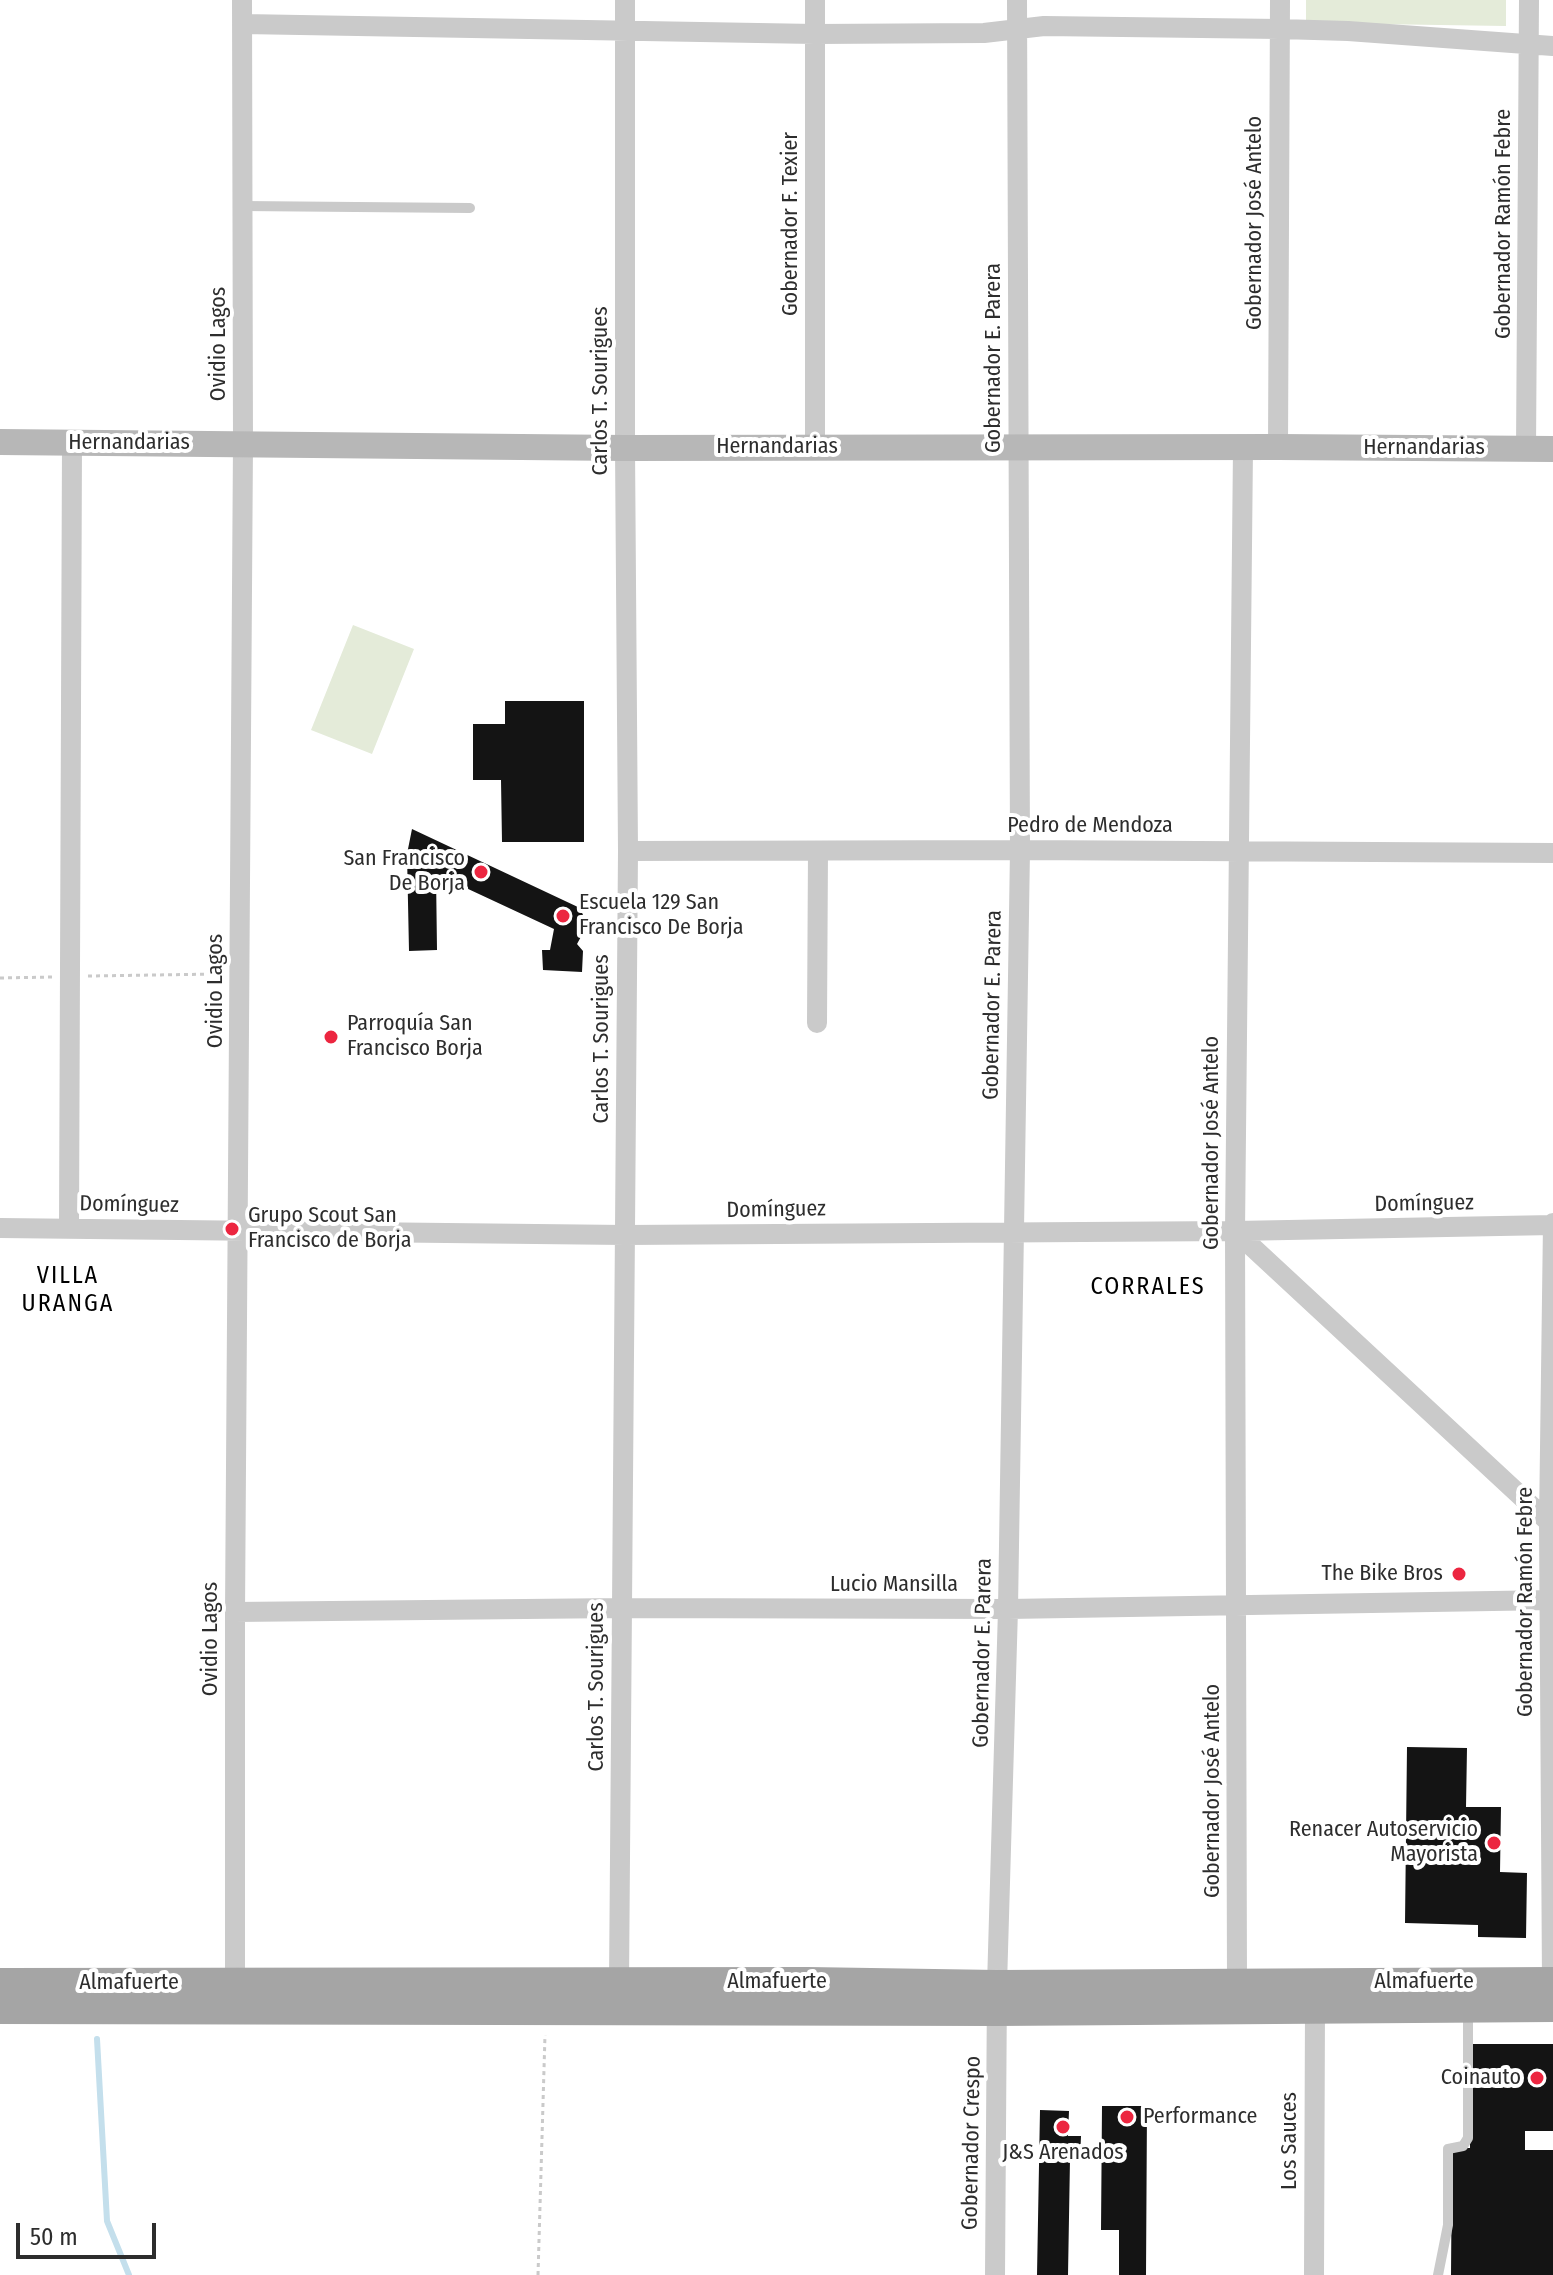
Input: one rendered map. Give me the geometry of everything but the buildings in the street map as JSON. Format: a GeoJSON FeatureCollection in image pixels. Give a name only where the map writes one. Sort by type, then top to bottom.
{"type":"FeatureCollection","features":[{"type":"Feature","properties":{"kind":"main road","name":"Almafuerte"},"geometry":{"type":"LineString","coordinates":[[0,1983],[808,1982],[997,1998],[1468,2008],[1553,1990]]}},
{"type":"Feature","properties":{"kind":"main road","name":"Almafuerte"},"geometry":{"type":"LineString","coordinates":[[0,2009],[546,2010],[997,1998],[1237,1983],[1553,1990]]}},
{"type":"Feature","properties":{"kind":"street","name":"Ovidio Lagos"},"geometry":{"type":"LineString","coordinates":[[235,1983],[243,443],[242,0]]}},
{"type":"Feature","properties":{"kind":"street","name":"Carlos T. Sourigues"},"geometry":{"type":"LineString","coordinates":[[619,1983],[628,851],[625,0]]}},
{"type":"Feature","properties":{"kind":"street","name":"Gobernador F. Texier"},"geometry":{"type":"LineString","coordinates":[[815,0],[815,447]]}},
{"type":"Feature","properties":{"kind":"street","name":"Gobernador E. Parera"},"geometry":{"type":"LineString","coordinates":[[997,1998],[1008,1609],[1020,850],[1017,0]]}},
{"type":"Feature","properties":{"kind":"street","name":"Gobernador José Antelo"},"geometry":{"type":"LineString","coordinates":[[1278,447],[1280,0]]}},
{"type":"Feature","properties":{"kind":"street","name":"Gobernador Ramón Febre"},"geometry":{"type":"LineString","coordinates":[[1526,449],[1529,0]]}},
{"type":"Feature","properties":{"kind":"street"},"geometry":{"type":"LineString","coordinates":[[243,24],[815,34],[984,33],[1044,26],[1280,29],[1553,46]]}},
{"type":"Feature","properties":{"kind":"street","name":"Hernandarias"},"geometry":{"type":"LineString","coordinates":[[0,442],[625,448],[1553,449]]}},
{"type":"Feature","properties":{"kind":"street"},"geometry":{"type":"LineString","coordinates":[[69,1228],[72,443]]}},
{"type":"Feature","properties":{"kind":"street","name":"Gobernador José Antelo"},"geometry":{"type":"LineString","coordinates":[[1237,1983],[1235,1231],[1243,448]]}},
{"type":"Feature","properties":{"kind":"street","name":"Pedro de Mendoza"},"geometry":{"type":"LineString","coordinates":[[628,851],[1553,853]]}},
{"type":"Feature","properties":{"kind":"street"},"geometry":{"type":"LineString","coordinates":[[817,1023],[818,851]]}},
{"type":"Feature","properties":{"kind":"street","name":"Gobernador Ramón Febre"},"geometry":{"type":"LineString","coordinates":[[1553,1224],[1553,1990]]}},
{"type":"Feature","properties":{"kind":"street","name":"Domínguez"},"geometry":{"type":"LineString","coordinates":[[0,1228],[625,1235],[1235,1231],[1553,1224]]}},
{"type":"Feature","properties":{"kind":"street"},"geometry":{"type":"LineString","coordinates":[[1235,1231],[1551,1524]]}},
{"type":"Feature","properties":{"kind":"street","name":"Lucio Mansilla"},"geometry":{"type":"LineString","coordinates":[[235,1612],[621,1608],[1008,1609],[1551,1600]]}},
{"type":"Feature","properties":{"kind":"street","name":"Gobernador Crespo"},"geometry":{"type":"LineString","coordinates":[[995,2275],[997,1998]]}},
{"type":"Feature","properties":{"kind":"street","name":"Los Sauces"},"geometry":{"type":"LineString","coordinates":[[1314,2275],[1315,2007]]}},
{"type":"Feature","properties":{"kind":"lane"},"geometry":{"type":"LineString","coordinates":[[242,206],[470,208]]}},
{"type":"Feature","properties":{"kind":"lane"},"geometry":{"type":"LineString","coordinates":[[1438,2275],[1448,2225],[1448,2149],[1463,2146],[1468,2138],[1468,2008]]}},
{"type":"Feature","properties":{"kind":"path"},"geometry":{"type":"LineString","coordinates":[[0,978],[240,973]]}},
{"type":"Feature","properties":{"kind":"path"},"geometry":{"type":"LineString","coordinates":[[538,2275],[546,2010]]}},
{"type":"Feature","properties":{"kind":"green space"},"geometry":{"type":"Polygon","coordinates":[[[1306,0],[1506,0],[1506,26],[1306,23],[1306,0]]]}},
{"type":"Feature","properties":{"kind":"green space"},"geometry":{"type":"Polygon","coordinates":[[[353,625],[414,649],[372,754],[311,730],[353,625]]]}},
{"type":"Feature","properties":{"kind":"waterway"},"geometry":{"type":"LineString","coordinates":[[97,2039],[107,2221],[129,2275]]}},
{"type":"Feature","properties":{"kind":"place","name":"San Francisco De Borja"},"geometry":{"type":"Point","coordinates":[481,872]}},
{"type":"Feature","properties":{"kind":"place","name":"Escuela 129 San Francisco De Borja"},"geometry":{"type":"Point","coordinates":[563,916]}},
{"type":"Feature","properties":{"kind":"place","name":"Parroquía San Francisco Borja"},"geometry":{"type":"Point","coordinates":[331,1037]}},
{"type":"Feature","properties":{"kind":"place","name":"Grupo Scout San Francisco de Borja"},"geometry":{"type":"Point","coordinates":[232,1229]}},
{"type":"Feature","properties":{"kind":"place","name":"The Bike Bros"},"geometry":{"type":"Point","coordinates":[1459,1574]}},
{"type":"Feature","properties":{"kind":"place","name":"Renacer Autoservicio Mayorista"},"geometry":{"type":"Point","coordinates":[1494,1843]}},
{"type":"Feature","properties":{"kind":"place","name":"Coinauto"},"geometry":{"type":"Point","coordinates":[1537,2078]}},
{"type":"Feature","properties":{"kind":"place","name":"Performance"},"geometry":{"type":"Point","coordinates":[1127,2117]}},
{"type":"Feature","properties":{"kind":"place","name":"J&S Arenados"},"geometry":{"type":"Point","coordinates":[1063,2127]}},
{"type":"Feature","properties":{"kind":"district","name":"CORRALES"},"geometry":{"type":"Point","coordinates":[1148,1287]}},
{"type":"Feature","properties":{"kind":"district","name":"VILLA URANGA"},"geometry":{"type":"Point","coordinates":[68,1290]}}]}
